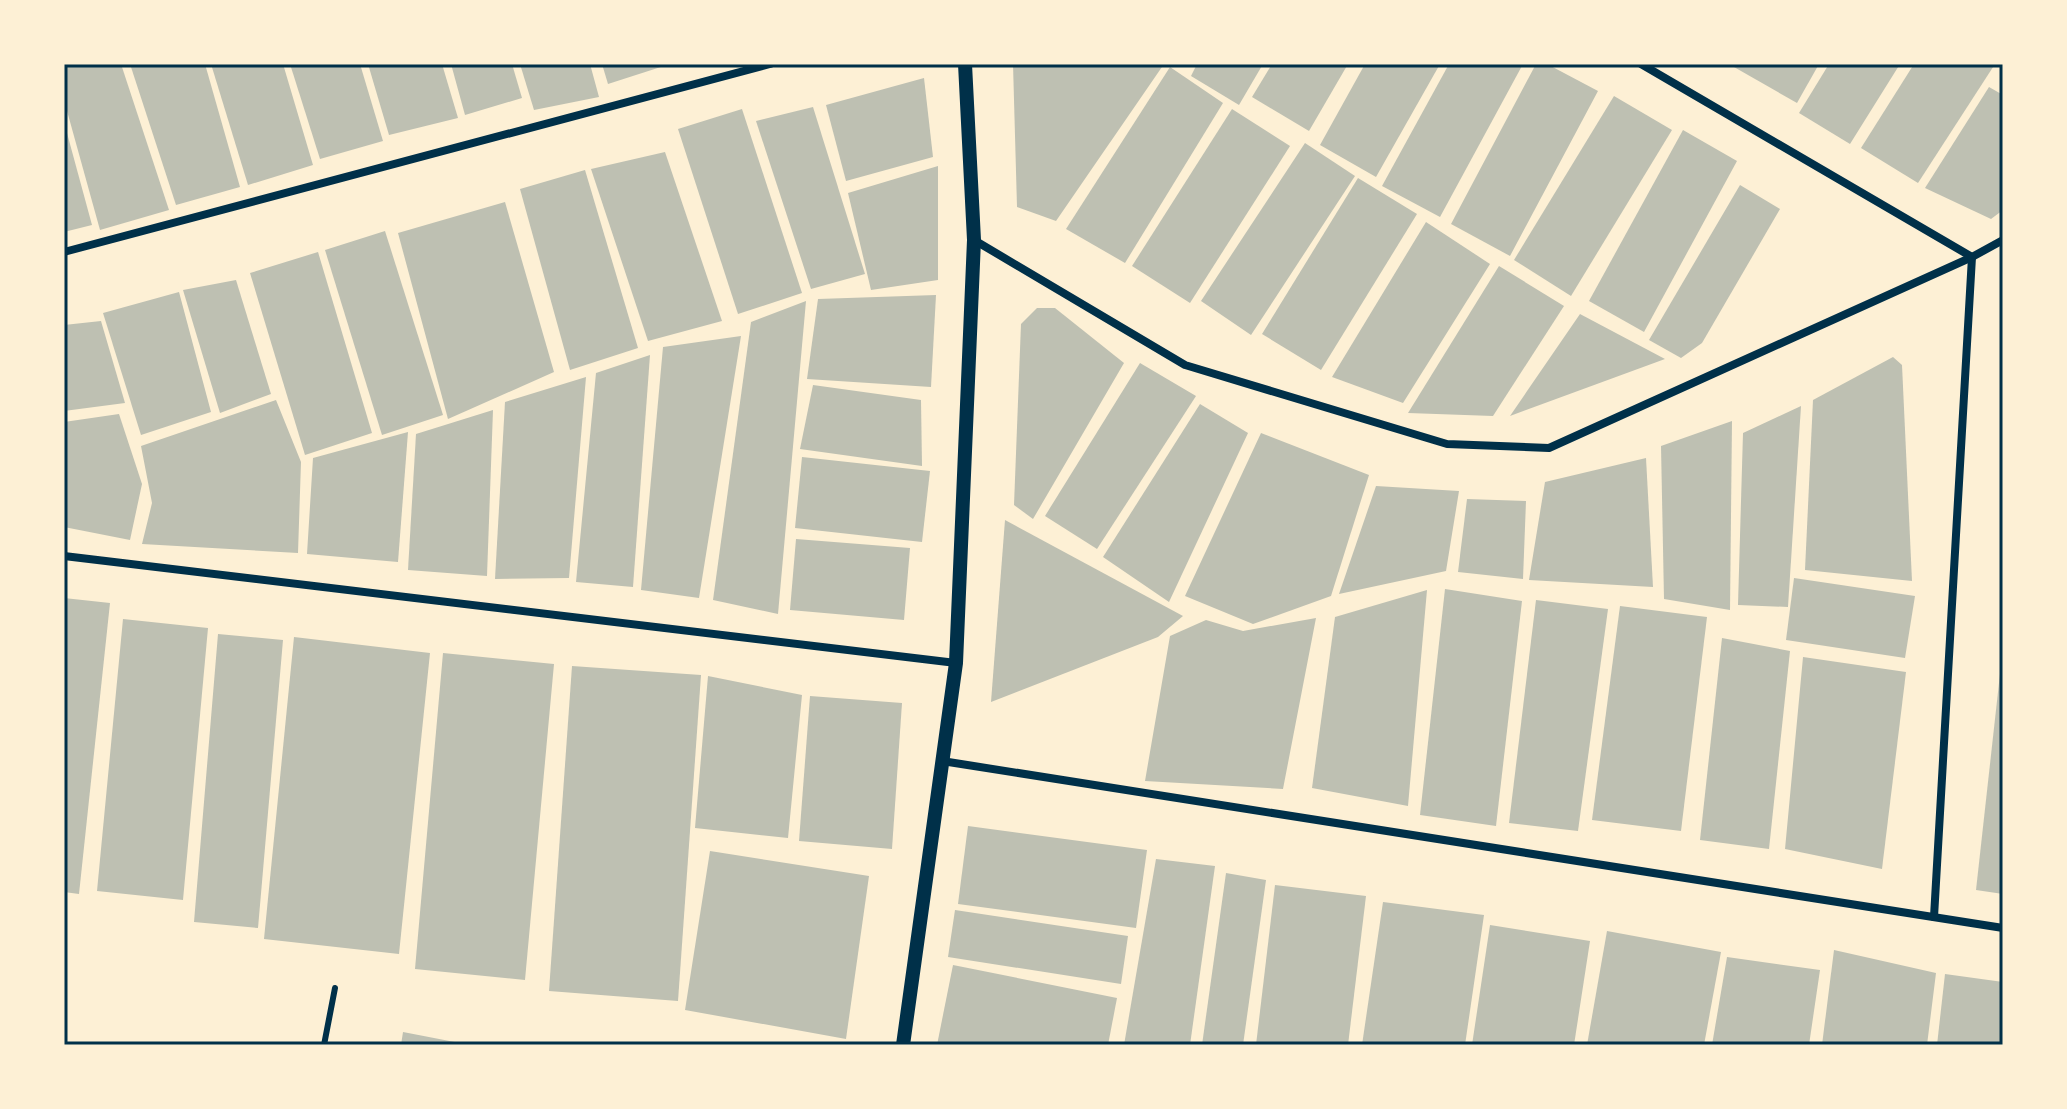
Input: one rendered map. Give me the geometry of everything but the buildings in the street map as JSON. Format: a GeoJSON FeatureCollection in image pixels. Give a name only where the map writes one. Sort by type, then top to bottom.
{"type":"FeatureCollection","features":[{"type":"Feature","properties":{"kind":"street"},"geometry":{"type":"LineString","coordinates":[[64,252],[770,64]]}},
{"type":"Feature","properties":{"kind":"street"},"geometry":{"type":"LineString","coordinates":[[903,1045],[956,663],[974,240],[965,64]]}},
{"type":"Feature","properties":{"kind":"street"},"geometry":{"type":"LineString","coordinates":[[1641,64],[1972,257]]}},
{"type":"Feature","properties":{"kind":"street"},"geometry":{"type":"LineString","coordinates":[[974,240],[1185,365],[1447,444],[1549,448],[1972,257],[2003,240]]}},
{"type":"Feature","properties":{"kind":"street"},"geometry":{"type":"LineString","coordinates":[[1934,917],[1972,257]]}},
{"type":"Feature","properties":{"kind":"street"},"geometry":{"type":"LineString","coordinates":[[64,556],[956,663]]}},
{"type":"Feature","properties":{"kind":"street"},"geometry":{"type":"LineString","coordinates":[[942,761],[2003,928]]}},
{"type":"Feature","properties":{"kind":"lane"},"geometry":{"type":"LineString","coordinates":[[324,1045],[335,988]]}}]}
